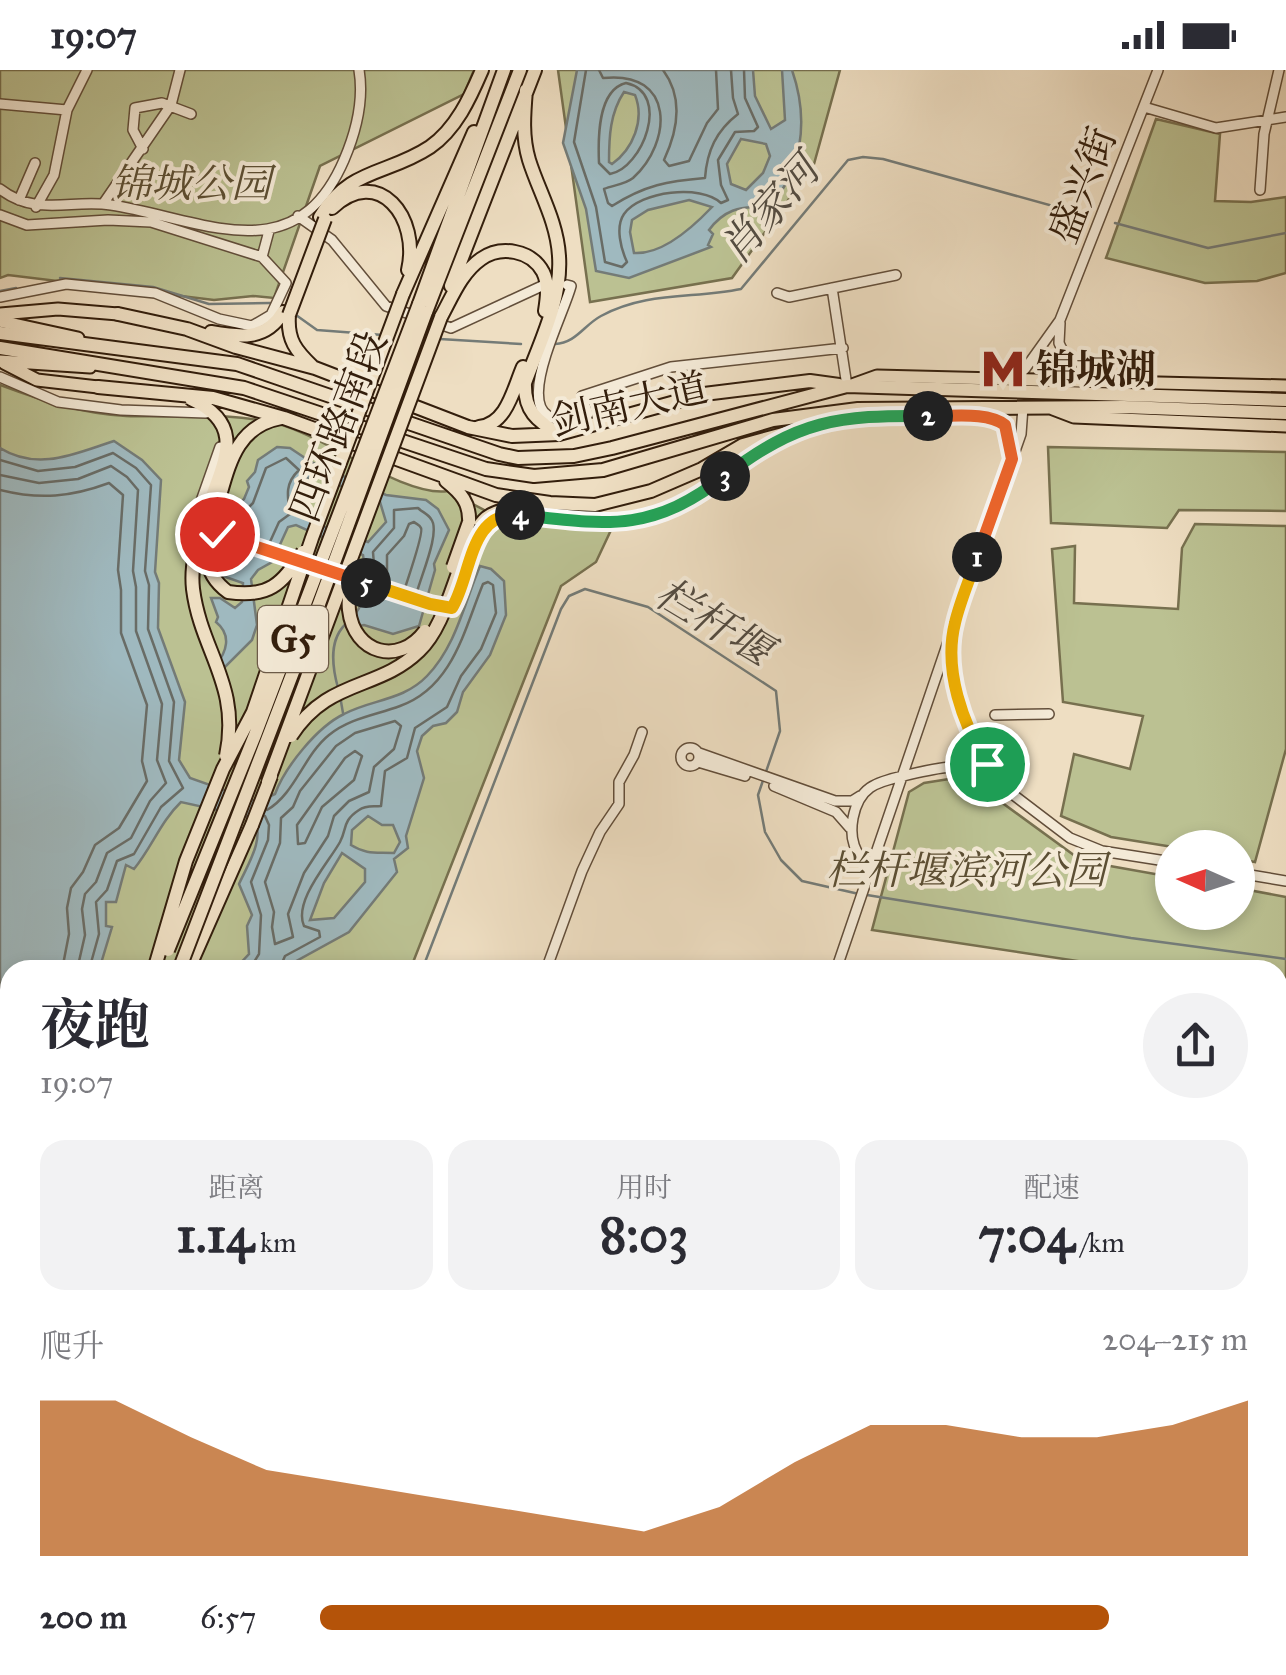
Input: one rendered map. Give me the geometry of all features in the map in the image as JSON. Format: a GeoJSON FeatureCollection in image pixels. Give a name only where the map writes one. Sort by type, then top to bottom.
{"type":"FeatureCollection","features":[{"type":"Feature","properties":{"kind":"highway"},"geometry":{"type":"LineString","coordinates":[[118,314],[186,329],[251,336],[269,329],[333,196],[354,180],[432,146],[467,104],[482,70]]}},
{"type":"Feature","properties":{"kind":"highway"},"geometry":{"type":"LineString","coordinates":[[160,960],[186,861],[223,769],[253,712],[312,538],[403,294],[503,70]]}},
{"type":"Feature","properties":{"kind":"highway","name":"四环路南段"},"geometry":{"type":"LineString","coordinates":[[183,960],[320,604],[503,70]]}},
{"type":"Feature","properties":{"kind":"highway","name":"四环路南段"},"geometry":{"type":"LineString","coordinates":[[161,960],[256,735],[422,308],[520,70]]}},
{"type":"Feature","properties":{"kind":"highway"},"geometry":{"type":"LineString","coordinates":[[192,960],[268,782],[535,70]]}},
{"type":"Feature","properties":{"kind":"highway"},"geometry":{"type":"LineString","coordinates":[[526,90],[525,146],[552,220],[560,259],[558,290],[525,383],[525,397],[536,420],[559,434]]}},
{"type":"Feature","properties":{"kind":"highway"},"geometry":{"type":"LineString","coordinates":[[323,218],[339,202],[357,194],[376,194],[394,204],[408,224],[410,236],[411,258],[403,294]]}},
{"type":"Feature","properties":{"kind":"highway"},"geometry":{"type":"LineString","coordinates":[[441,317],[470,269],[489,254],[522,254],[543,271],[547,284],[545,310],[505,410],[489,426],[468,428]]}},
{"type":"Feature","properties":{"kind":"highway"},"geometry":{"type":"LineString","coordinates":[[281,309],[296,351],[314,368]]}},
{"type":"Feature","properties":{"kind":"highway"},"geometry":{"type":"LineString","coordinates":[[186,329],[314,368],[468,428],[512,436],[559,434],[704,394],[810,381],[847,386]]}},
{"type":"Feature","properties":{"kind":"highway","name":"剑南大道"},"geometry":{"type":"LineString","coordinates":[[0,333],[238,364],[467,445],[518,458],[574,456],[612,448],[847,386],[1286,400]]}},
{"type":"Feature","properties":{"kind":"highway","name":"剑南大道"},"geometry":{"type":"LineString","coordinates":[[0,348],[244,388],[486,469],[534,476],[603,470],[800,414],[858,409],[1023,407],[1286,413]]}},
{"type":"Feature","properties":{"kind":"highway"},"geometry":{"type":"LineString","coordinates":[[98,387],[213,398],[284,418],[496,496],[595,505],[651,491],[702,469],[743,445],[809,427]]}},
{"type":"Feature","properties":{"kind":"highway"},"geometry":{"type":"LineString","coordinates":[[179,394],[212,409],[222,420],[226,436],[206,557],[217,584],[228,592],[256,594],[272,589],[288,575],[312,538]]}},
{"type":"Feature","properties":{"kind":"highway"},"geometry":{"type":"LineString","coordinates":[[223,769],[232,729],[228,696],[194,590],[195,553],[238,447],[249,430],[265,421],[284,418]]}},
{"type":"Feature","properties":{"kind":"highway"},"geometry":{"type":"LineString","coordinates":[[362,535],[350,587],[349,611],[362,640],[377,650],[392,653],[417,641],[432,619],[469,522],[470,510],[461,492],[436,474]]}},
{"type":"Feature","properties":{"kind":"highway"},"geometry":{"type":"LineString","coordinates":[[268,782],[285,746],[315,706],[338,691],[390,671],[422,649],[436,628],[480,521],[491,512],[550,502]]}},
{"type":"Feature","properties":{"kind":"main road"},"geometry":{"type":"LineString","coordinates":[[0,317],[58,309],[118,314]]}},
{"type":"Feature","properties":{"kind":"main road"},"geometry":{"type":"LineString","coordinates":[[0,317],[121,348]]}},
{"type":"Feature","properties":{"kind":"main road"},"geometry":{"type":"LineString","coordinates":[[0,361],[116,367]]}},
{"type":"Feature","properties":{"kind":"main road"},"geometry":{"type":"LineString","coordinates":[[0,361],[37,380],[98,387]]}},
{"type":"Feature","properties":{"kind":"main road"},"geometry":{"type":"LineString","coordinates":[[847,386],[877,376],[1286,386]]}},
{"type":"Feature","properties":{"kind":"main road"},"geometry":{"type":"LineString","coordinates":[[1053,409],[1074,418],[1286,426]]}},
{"type":"Feature","properties":{"kind":"street"},"geometry":{"type":"LineString","coordinates":[[36,207],[58,164],[67,110],[87,70]]}},
{"type":"Feature","properties":{"kind":"street"},"geometry":{"type":"LineString","coordinates":[[103,204],[171,106],[180,70]]}},
{"type":"Feature","properties":{"kind":"street"},"geometry":{"type":"LineString","coordinates":[[0,190],[36,207],[103,204],[229,230],[269,231],[298,216],[330,188],[358,118],[358,70]]}},
{"type":"Feature","properties":{"kind":"street","name":"盛兴街"},"geometry":{"type":"LineString","coordinates":[[1012,378],[1025,369],[1060,320],[1158,70]]}},
{"type":"Feature","properties":{"kind":"street"},"geometry":{"type":"LineString","coordinates":[[1260,190],[1268,120],[1279,70]]}},
{"type":"Feature","properties":{"kind":"street"},"geometry":{"type":"LineString","coordinates":[[144,149],[133,130],[134,108],[148,103],[191,114]]}},
{"type":"Feature","properties":{"kind":"street"},"geometry":{"type":"LineString","coordinates":[[0,104],[67,110]]}},
{"type":"Feature","properties":{"kind":"street"},"geometry":{"type":"LineString","coordinates":[[1144,106],[1211,127],[1286,117]]}},
{"type":"Feature","properties":{"kind":"street"},"geometry":{"type":"LineString","coordinates":[[19,200],[35,163]]}},
{"type":"Feature","properties":{"kind":"street"},"geometry":{"type":"LineString","coordinates":[[0,215],[28,225],[108,220],[151,222],[262,258],[286,283],[281,309],[252,326],[218,319],[154,294],[66,284],[0,296]]}},
{"type":"Feature","properties":{"kind":"street"},"geometry":{"type":"LineString","coordinates":[[298,216],[332,240],[386,306],[451,328],[544,285]]}},
{"type":"Feature","properties":{"kind":"street"},"geometry":{"type":"LineString","coordinates":[[262,258],[269,231]]}},
{"type":"Feature","properties":{"kind":"street"},"geometry":{"type":"LineString","coordinates":[[776,292],[789,296],[896,275]]}},
{"type":"Feature","properties":{"kind":"street"},"geometry":{"type":"LineString","coordinates":[[567,285],[571,286],[564,312],[535,392],[548,414],[564,420],[588,414],[582,396],[671,366],[843,348]]}},
{"type":"Feature","properties":{"kind":"street"},"geometry":{"type":"LineString","coordinates":[[832,288],[847,386]]}},
{"type":"Feature","properties":{"kind":"street"},"geometry":{"type":"LineString","coordinates":[[1060,320],[1059,343],[1076,380]]}},
{"type":"Feature","properties":{"kind":"street"},"geometry":{"type":"LineString","coordinates":[[0,377],[58,402],[120,410],[208,413],[218,422],[222,438],[194,523],[196,527],[452,608],[480,534],[492,519],[502,514],[604,524],[648,516],[690,502],[758,450],[809,427],[863,415],[998,420],[1005,425],[1012,459]]}},
{"type":"Feature","properties":{"kind":"street"},"geometry":{"type":"LineString","coordinates":[[839,960],[1021,434],[1023,407]]}},
{"type":"Feature","properties":{"kind":"street"},"geometry":{"type":"LineString","coordinates":[[954,625],[951,657],[972,734],[990,768],[1012,796],[1070,838],[1102,850],[1155,859]]}},
{"type":"Feature","properties":{"kind":"street"},"geometry":{"type":"LineString","coordinates":[[995,715],[1049,714]]}},
{"type":"Feature","properties":{"kind":"street"},"geometry":{"type":"LineString","coordinates":[[550,960],[582,871],[618,804],[619,782],[642,732]]}},
{"type":"Feature","properties":{"kind":"street"},"geometry":{"type":"LineString","coordinates":[[698,758],[835,801],[852,800],[882,778],[943,766],[990,768]]}},
{"type":"Feature","properties":{"kind":"street"},"geometry":{"type":"LineString","coordinates":[[777,784],[790,795],[836,812],[846,821],[868,874]]}},
{"type":"Feature","properties":{"kind":"street"},"geometry":{"type":"LineString","coordinates":[[851,831],[862,794]]}},
{"type":"Feature","properties":{"kind":"street"},"geometry":{"type":"LineString","coordinates":[[1255,876],[1286,881]]}},
{"type":"Feature","properties":{"kind":"green space","name":"锦城公园"},"geometry":{"type":"Polygon","coordinates":[[[0,70],[474,70],[464,94],[320,166],[274,298],[214,300],[8,275],[0,278],[0,70]]]}},
{"type":"Feature","properties":{"kind":"green space"},"geometry":{"type":"Polygon","coordinates":[[[558,70],[840,70],[814,164],[732,278],[590,302],[558,70]]]}},
{"type":"Feature","properties":{"kind":"green space"},"geometry":{"type":"Polygon","coordinates":[[[1156,119],[1220,134],[1215,201],[1251,202],[1286,197],[1286,273],[1257,281],[1205,283],[1106,258],[1156,119]]]}},
{"type":"Feature","properties":{"kind":"green space"},"geometry":{"type":"Polygon","coordinates":[[[0,385],[61,405],[110,415],[222,416],[278,424],[387,476],[430,491],[448,491],[507,522],[611,530],[596,562],[561,586],[414,960],[0,960],[0,385]]]}},
{"type":"Feature","properties":{"kind":"green space"},"geometry":{"type":"Polygon","coordinates":[[[1048,447],[1286,452],[1286,511],[1179,510],[1167,528],[1051,523],[1048,447]]]}},
{"type":"Feature","properties":{"kind":"green space"},"geometry":{"type":"Polygon","coordinates":[[[1195,524],[1286,526],[1286,749],[1255,862],[1255,830],[1155,830],[1155,844],[1111,837],[1061,816],[1074,754],[1130,769],[1143,716],[1063,702],[1052,549],[1075,546],[1074,603],[1178,609],[1182,548],[1195,524]]]}},
{"type":"Feature","properties":{"kind":"green space","name":"栏杆堰滨河公园"},"geometry":{"type":"Polygon","coordinates":[[[949,779],[975,783],[1082,861],[1155,874],[1155,930],[1255,930],[1255,891],[1286,897],[1286,960],[1071,960],[872,930],[909,792],[924,783],[949,779]]]}},
{"type":"Feature","properties":{"kind":"water"},"geometry":{"type":"Polygon","coordinates":[[[577,70],[753,70],[755,96],[771,129],[785,120],[782,70],[792,70],[800,108],[799,146],[795,164],[777,197],[763,212],[763,208],[747,208],[720,218],[709,230],[713,234],[708,245],[711,247],[629,278],[596,271],[586,209],[563,143],[577,70]],[[624,92],[611,126],[612,164],[631,142],[638,124],[635,95],[624,92]],[[741,139],[727,164],[731,184],[746,190],[763,173],[770,156],[766,144],[741,139]],[[689,200],[648,210],[632,220],[634,253],[666,245],[712,207],[689,200]]]}},
{"type":"Feature","properties":{"kind":"water"},"geometry":{"type":"Polygon","coordinates":[[[114,441],[142,460],[161,480],[155,572],[159,583],[158,628],[185,702],[179,760],[190,778],[258,802],[275,794],[286,772],[323,728],[355,709],[408,690],[427,676],[452,638],[480,566],[491,569],[504,581],[506,615],[490,655],[463,692],[457,712],[422,736],[417,751],[424,778],[406,836],[408,848],[394,859],[397,872],[349,932],[298,960],[243,960],[249,954],[247,926],[252,915],[239,884],[258,834],[254,818],[181,802],[134,869],[126,865],[116,902],[106,902],[106,926],[112,927],[102,960],[0,960],[0,448],[29,459],[72,455],[114,441]],[[368,816],[352,830],[351,845],[367,852],[394,853],[400,842],[393,825],[382,825],[368,816]],[[342,853],[324,883],[310,920],[334,918],[365,882],[365,869],[342,853]]]}},
{"type":"Feature","properties":{"kind":"water"},"geometry":{"type":"Polygon","coordinates":[[[277,447],[290,448],[311,462],[386,495],[426,500],[438,509],[449,530],[434,564],[419,626],[393,634],[364,625],[355,627],[347,621],[362,600],[363,555],[296,525],[288,527],[272,562],[251,579],[257,625],[252,640],[222,670],[215,666],[225,649],[226,638],[216,622],[211,598],[220,598],[235,608],[242,602],[243,583],[220,575],[220,543],[233,521],[233,510],[244,499],[247,481],[258,460],[277,447]],[[314,475],[299,483],[298,497],[309,517],[368,542],[386,522],[380,502],[314,475]]]}},
{"type":"Feature","properties":{"kind":"waterway","name":"肖家河"},"geometry":{"type":"LineString","coordinates":[[555,344],[574,337],[601,316],[619,308],[653,299],[741,289],[848,160],[883,159],[1089,216]]}},
{"type":"Feature","properties":{"kind":"waterway","name":"肖家河"},"geometry":{"type":"LineString","coordinates":[[1115,223],[1208,248],[1286,233]]}},
{"type":"Feature","properties":{"kind":"waterway","name":"肖家河"},"geometry":{"type":"LineString","coordinates":[[60,278],[153,287],[209,304],[270,303]]}},
{"type":"Feature","properties":{"kind":"waterway","name":"肖家河"},"geometry":{"type":"LineString","coordinates":[[0,291],[16,288]]}},
{"type":"Feature","properties":{"kind":"waterway","name":"肖家河"},"geometry":{"type":"LineString","coordinates":[[296,315],[317,330],[383,335]]}},
{"type":"Feature","properties":{"kind":"waterway","name":"肖家河"},"geometry":{"type":"LineString","coordinates":[[440,339],[521,344]]}},
{"type":"Feature","properties":{"kind":"waterway","name":"栏杆堰"},"geometry":{"type":"LineString","coordinates":[[426,960],[561,609],[569,596],[585,589],[648,607],[776,691],[780,731],[758,795],[765,832],[781,860],[802,881],[859,894]]}},
{"type":"Feature","properties":{"kind":"waterway"},"geometry":{"type":"LineString","coordinates":[[338,688],[334,644],[348,622]]}},
{"type":"Feature","properties":{"kind":"waterway"},"geometry":{"type":"LineString","coordinates":[[340,696],[343,713]]}},
{"type":"Feature","properties":{"kind":"waterway","name":"栏杆堰"},"geometry":{"type":"LineString","coordinates":[[867,895],[1286,959]]}},
{"type":"Feature","properties":{"kind":"place","name":"锦城湖"},"geometry":{"type":"Point","coordinates":[1003,369]}},
{"type":"Feature","properties":{"kind":"route"},"geometry":{"type":"LineString","coordinates":[[217,534],[448,610],[456,601],[480,534],[492,519],[502,514],[615,524],[690,502],[758,450],[809,427],[863,415],[998,420],[1005,425],[1012,459],[954,625],[951,657],[965,718],[987,764]]}}]}
